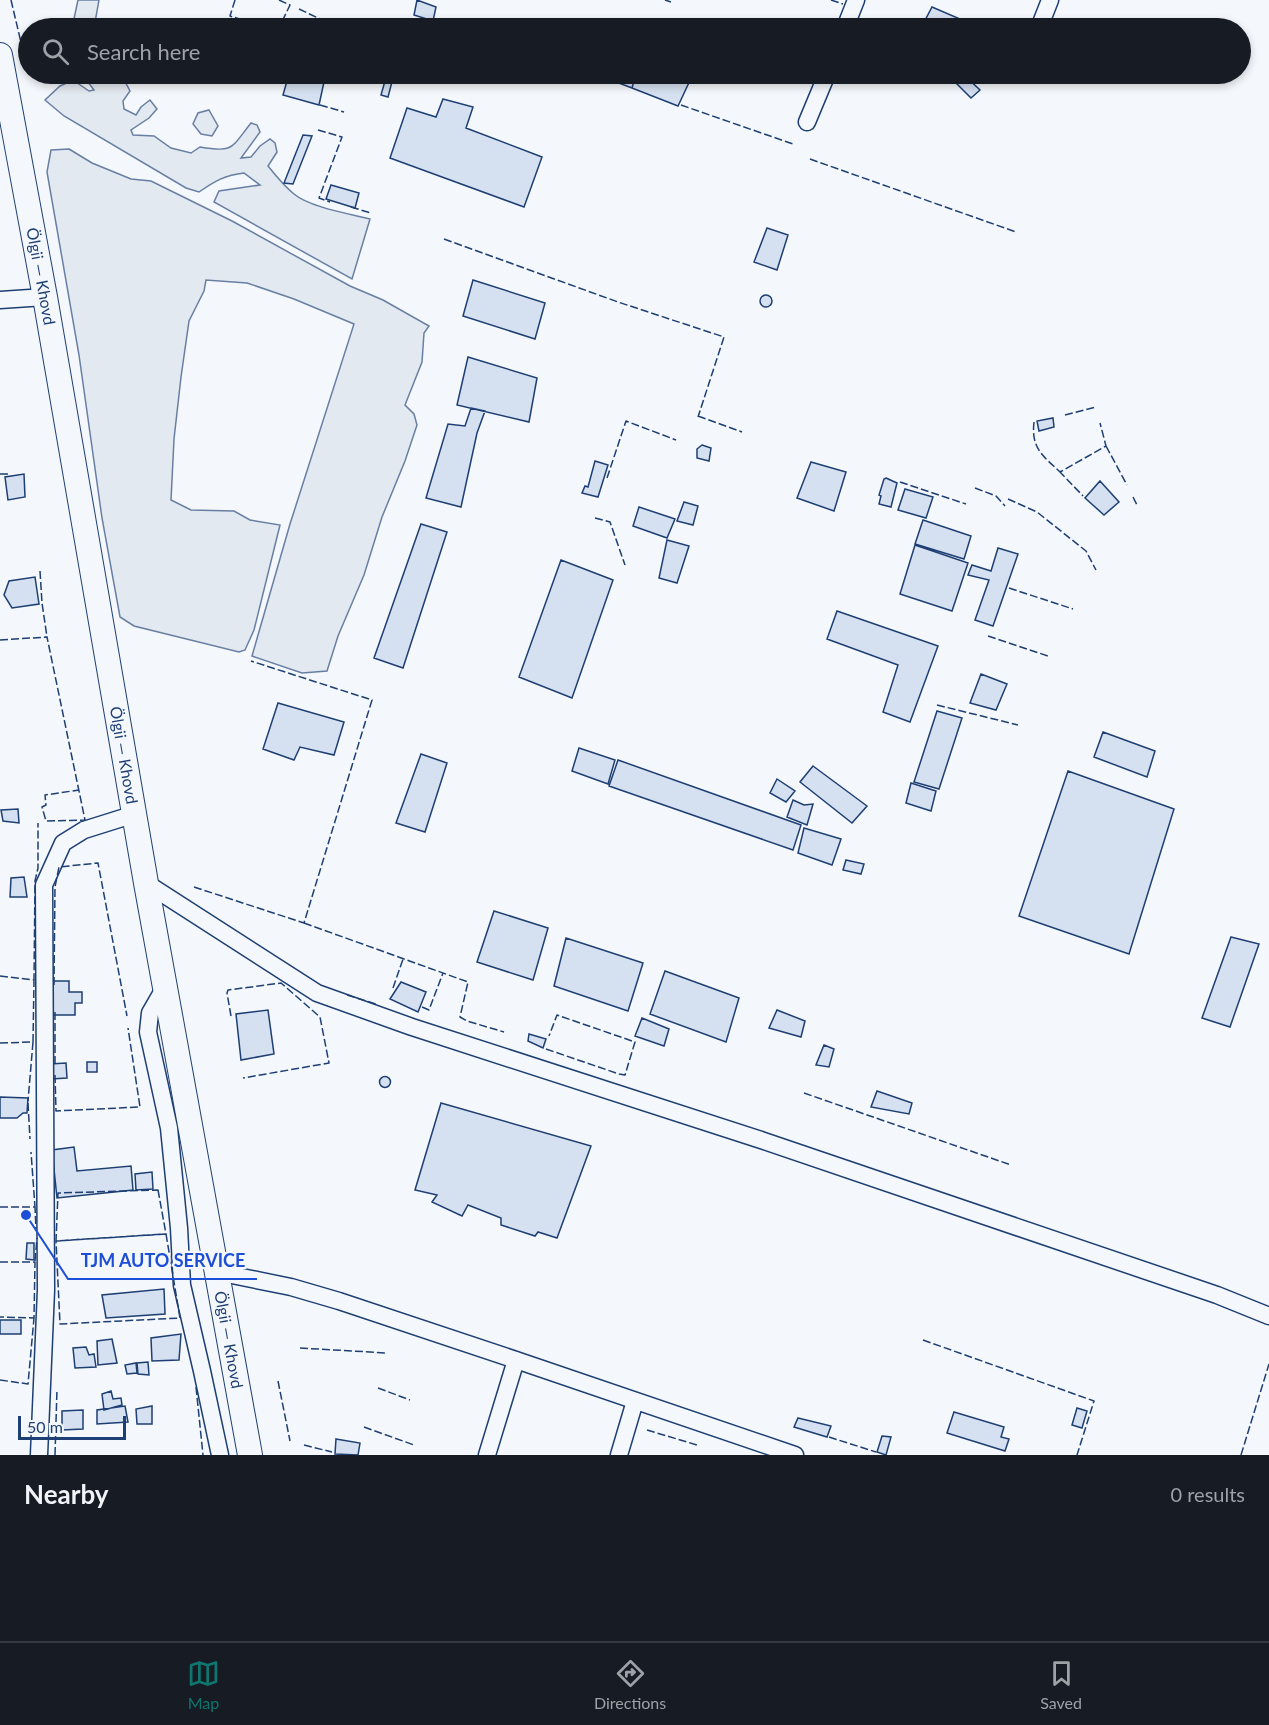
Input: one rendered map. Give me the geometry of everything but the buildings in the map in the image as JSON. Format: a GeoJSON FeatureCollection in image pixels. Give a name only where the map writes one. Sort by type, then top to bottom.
{"type":"FeatureCollection","features":[{"type":"Feature","properties":{"kind":"highway","name":"Ölgii — Khovd"},"geometry":{"type":"LineString","coordinates":[[0,55],[45,297],[146,883],[250,1455]]}},
{"type":"Feature","properties":{"kind":"street"},"geometry":{"type":"LineString","coordinates":[[849,18],[856,0]]}},
{"type":"Feature","properties":{"kind":"street"},"geometry":{"type":"LineString","coordinates":[[1043,18],[1050,0]]}},
{"type":"Feature","properties":{"kind":"street"},"geometry":{"type":"LineString","coordinates":[[807,122],[823,84]]}},
{"type":"Feature","properties":{"kind":"street"},"geometry":{"type":"LineString","coordinates":[[0,300],[45,297]]}},
{"type":"Feature","properties":{"kind":"street"},"geometry":{"type":"LineString","coordinates":[[39,1455],[46,1290],[44,885],[63,843],[84,830],[135,814]]}},
{"type":"Feature","properties":{"kind":"street"},"geometry":{"type":"LineString","coordinates":[[146,883],[317,993],[412,1027],[787,1149],[1217,1295],[1269,1316]]}},
{"type":"Feature","properties":{"kind":"street"},"geometry":{"type":"LineString","coordinates":[[165,987],[150,1014],[148,1032],[169,1128],[182,1285],[220,1455]]}},
{"type":"Feature","properties":{"kind":"street"},"geometry":{"type":"LineString","coordinates":[[218,1272],[291,1287],[516,1360],[635,1401],[767,1451],[795,1455]]}},
{"type":"Feature","properties":{"kind":"street"},"geometry":{"type":"LineString","coordinates":[[487,1455],[516,1360]]}},
{"type":"Feature","properties":{"kind":"street"},"geometry":{"type":"LineString","coordinates":[[618,1455],[635,1401]]}},
{"type":"Feature","properties":{"kind":"shaded area"},"geometry":{"type":"Polygon","coordinates":[[[78,0],[99,0],[96,18],[74,18],[78,0]]]}},
{"type":"Feature","properties":{"kind":"shaded area"},"geometry":{"type":"Polygon","coordinates":[[[64,84],[79,84],[89,91],[94,90],[90,84],[126,84],[130,91],[123,101],[124,109],[136,115],[141,107],[150,100],[157,109],[149,118],[131,130],[133,135],[154,136],[171,148],[191,153],[200,147],[226,149],[231,147],[251,123],[257,125],[260,132],[241,158],[251,157],[270,139],[275,143],[277,152],[268,166],[294,194],[309,203],[370,219],[352,279],[214,202],[219,191],[260,185],[244,173],[220,179],[199,192],[186,188],[64,116],[45,100],[64,84]]]}},
{"type":"Feature","properties":{"kind":"shaded area"},"geometry":{"type":"Polygon","coordinates":[[[209,110],[218,126],[212,136],[201,134],[193,124],[198,113],[209,110]]]}},
{"type":"Feature","properties":{"kind":"shaded area"},"geometry":{"type":"Polygon","coordinates":[[[69,149],[92,163],[131,179],[151,181],[232,221],[350,286],[383,300],[429,326],[424,333],[422,362],[405,405],[414,414],[417,425],[327,671],[302,673],[252,656],[290,524],[354,324],[294,299],[247,283],[206,280],[204,291],[189,321],[174,439],[171,500],[191,510],[234,511],[250,520],[280,525],[254,630],[245,650],[239,652],[134,626],[120,617],[102,518],[79,355],[47,172],[51,150],[69,149]]]}},
{"type":"Feature","properties":{"kind":"fence"},"geometry":{"type":"LineString","coordinates":[[11,0],[18,30]]}},
{"type":"Feature","properties":{"kind":"fence"},"geometry":{"type":"LineString","coordinates":[[235,0],[230,16],[236,18]]}},
{"type":"Feature","properties":{"kind":"fence"},"geometry":{"type":"LineString","coordinates":[[279,0],[290,5],[284,18]]}},
{"type":"Feature","properties":{"kind":"fence"},"geometry":{"type":"LineString","coordinates":[[665,0],[671,2]]}},
{"type":"Feature","properties":{"kind":"fence"},"geometry":{"type":"LineString","coordinates":[[831,0],[843,4]]}},
{"type":"Feature","properties":{"kind":"fence"},"geometry":{"type":"LineString","coordinates":[[299,9],[318,18]]}},
{"type":"Feature","properties":{"kind":"fence"},"geometry":{"type":"LineString","coordinates":[[320,105],[344,112]]}},
{"type":"Feature","properties":{"kind":"fence"},"geometry":{"type":"LineString","coordinates":[[681,105],[793,144]]}},
{"type":"Feature","properties":{"kind":"fence"},"geometry":{"type":"LineString","coordinates":[[318,130],[342,137],[319,198],[330,202]]}},
{"type":"Feature","properties":{"kind":"fence"},"geometry":{"type":"LineString","coordinates":[[810,159],[1016,232]]}},
{"type":"Feature","properties":{"kind":"fence"},"geometry":{"type":"LineString","coordinates":[[351,207],[371,213]]}},
{"type":"Feature","properties":{"kind":"fence"},"geometry":{"type":"LineString","coordinates":[[444,239],[618,302],[724,337],[698,417]]}},
{"type":"Feature","properties":{"kind":"fence"},"geometry":{"type":"LineString","coordinates":[[1065,415],[1096,407]]}},
{"type":"Feature","properties":{"kind":"fence"},"geometry":{"type":"LineString","coordinates":[[698,416],[742,432]]}},
{"type":"Feature","properties":{"kind":"fence"},"geometry":{"type":"LineString","coordinates":[[607,478],[626,421],[676,440]]}},
{"type":"Feature","properties":{"kind":"fence"},"geometry":{"type":"LineString","coordinates":[[1034,422],[1036,445],[1043,456],[1060,472],[1106,446],[1100,423]]}},
{"type":"Feature","properties":{"kind":"fence"},"geometry":{"type":"LineString","coordinates":[[1106,446],[1127,485]]}},
{"type":"Feature","properties":{"kind":"fence"},"geometry":{"type":"LineString","coordinates":[[1061,471],[1083,496]]}},
{"type":"Feature","properties":{"kind":"fence"},"geometry":{"type":"LineString","coordinates":[[0,474],[8,474]]}},
{"type":"Feature","properties":{"kind":"fence"},"geometry":{"type":"LineString","coordinates":[[900,482],[966,504]]}},
{"type":"Feature","properties":{"kind":"fence"},"geometry":{"type":"LineString","coordinates":[[975,488],[996,496],[1005,506]]}},
{"type":"Feature","properties":{"kind":"fence"},"geometry":{"type":"LineString","coordinates":[[1133,497],[1137,505]]}},
{"type":"Feature","properties":{"kind":"fence"},"geometry":{"type":"LineString","coordinates":[[1008,499],[1037,512],[1086,551],[1096,570]]}},
{"type":"Feature","properties":{"kind":"fence"},"geometry":{"type":"LineString","coordinates":[[595,518],[610,522],[625,565]]}},
{"type":"Feature","properties":{"kind":"fence"},"geometry":{"type":"LineString","coordinates":[[40,571],[47,637],[45,637]]}},
{"type":"Feature","properties":{"kind":"fence"},"geometry":{"type":"LineString","coordinates":[[1009,588],[1073,609]]}},
{"type":"Feature","properties":{"kind":"fence"},"geometry":{"type":"LineString","coordinates":[[988,636],[1048,656]]}},
{"type":"Feature","properties":{"kind":"fence"},"geometry":{"type":"LineString","coordinates":[[0,640],[47,637],[85,820],[46,821],[42,807],[46,805],[45,795],[79,790]]}},
{"type":"Feature","properties":{"kind":"fence"},"geometry":{"type":"LineString","coordinates":[[194,887],[304,923],[372,700],[251,661]]}},
{"type":"Feature","properties":{"kind":"fence"},"geometry":{"type":"LineString","coordinates":[[937,705],[1018,725]]}},
{"type":"Feature","properties":{"kind":"fence"},"geometry":{"type":"LineString","coordinates":[[0,976],[34,980],[38,823]]}},
{"type":"Feature","properties":{"kind":"fence"},"geometry":{"type":"LineString","coordinates":[[54,985],[55,887],[59,867],[98,863],[127,1016]]}},
{"type":"Feature","properties":{"kind":"fence"},"geometry":{"type":"LineString","coordinates":[[304,923],[468,982],[460,1017],[504,1032]]}},
{"type":"Feature","properties":{"kind":"fence"},"geometry":{"type":"LineString","coordinates":[[393,988],[403,959]]}},
{"type":"Feature","properties":{"kind":"fence"},"geometry":{"type":"LineString","coordinates":[[422,1007],[429,1010],[443,973]]}},
{"type":"Feature","properties":{"kind":"fence"},"geometry":{"type":"LineString","coordinates":[[33,1042],[34,980]]}},
{"type":"Feature","properties":{"kind":"fence"},"geometry":{"type":"LineString","coordinates":[[231,1016],[228,990],[281,983],[320,1017],[329,1063],[243,1078]]}},
{"type":"Feature","properties":{"kind":"fence"},"geometry":{"type":"LineString","coordinates":[[347,995],[376,1004]]}},
{"type":"Feature","properties":{"kind":"fence"},"geometry":{"type":"LineString","coordinates":[[55,1012],[55,1066]]}},
{"type":"Feature","properties":{"kind":"fence"},"geometry":{"type":"LineString","coordinates":[[546,1049],[625,1075],[635,1042],[557,1015],[549,1036]]}},
{"type":"Feature","properties":{"kind":"fence"},"geometry":{"type":"LineString","coordinates":[[55,1075],[56,1111],[140,1107],[128,1028]]}},
{"type":"Feature","properties":{"kind":"fence"},"geometry":{"type":"LineString","coordinates":[[0,1043],[33,1042],[28,1101]]}},
{"type":"Feature","properties":{"kind":"fence"},"geometry":{"type":"LineString","coordinates":[[804,1093],[1011,1165]]}},
{"type":"Feature","properties":{"kind":"fence"},"geometry":{"type":"LineString","coordinates":[[28,1103],[30,1139]]}},
{"type":"Feature","properties":{"kind":"fence"},"geometry":{"type":"LineString","coordinates":[[0,1207],[35,1207],[31,1152]]}},
{"type":"Feature","properties":{"kind":"fence"},"geometry":{"type":"LineString","coordinates":[[158,1190],[166,1234],[56,1241],[58,1193],[158,1190]]}},
{"type":"Feature","properties":{"kind":"fence"},"geometry":{"type":"LineString","coordinates":[[33,1207],[35,1207],[36,1229]]}},
{"type":"Feature","properties":{"kind":"fence"},"geometry":{"type":"LineString","coordinates":[[166,1234],[180,1318],[60,1324],[56,1241],[166,1234]]}},
{"type":"Feature","properties":{"kind":"fence"},"geometry":{"type":"LineString","coordinates":[[35,1261],[37,1238]]}},
{"type":"Feature","properties":{"kind":"fence"},"geometry":{"type":"LineString","coordinates":[[0,1262],[35,1262],[34,1318],[0,1317]]}},
{"type":"Feature","properties":{"kind":"fence"},"geometry":{"type":"LineString","coordinates":[[0,1380],[28,1384],[34,1318]]}},
{"type":"Feature","properties":{"kind":"fence"},"geometry":{"type":"LineString","coordinates":[[923,1340],[1094,1401],[1077,1455]]}},
{"type":"Feature","properties":{"kind":"fence"},"geometry":{"type":"LineString","coordinates":[[300,1348],[387,1353]]}},
{"type":"Feature","properties":{"kind":"fence"},"geometry":{"type":"LineString","coordinates":[[1241,1455],[1269,1364]]}},
{"type":"Feature","properties":{"kind":"fence"},"geometry":{"type":"LineString","coordinates":[[278,1381],[290,1441]]}},
{"type":"Feature","properties":{"kind":"fence"},"geometry":{"type":"LineString","coordinates":[[196,1387],[203,1455]]}},
{"type":"Feature","properties":{"kind":"fence"},"geometry":{"type":"LineString","coordinates":[[378,1388],[410,1400]]}},
{"type":"Feature","properties":{"kind":"fence"},"geometry":{"type":"LineString","coordinates":[[55,1455],[57,1389]]}},
{"type":"Feature","properties":{"kind":"fence"},"geometry":{"type":"LineString","coordinates":[[364,1427],[414,1445]]}},
{"type":"Feature","properties":{"kind":"fence"},"geometry":{"type":"LineString","coordinates":[[647,1430],[697,1445]]}},
{"type":"Feature","properties":{"kind":"fence"},"geometry":{"type":"LineString","coordinates":[[829,1437],[876,1452]]}},
{"type":"Feature","properties":{"kind":"fence"},"geometry":{"type":"LineString","coordinates":[[304,1445],[332,1452]]}},
{"type":"Feature","properties":{"kind":"place","name":"TJM AUTO SERVICE"},"geometry":{"type":"Point","coordinates":[26,1215]}}]}
